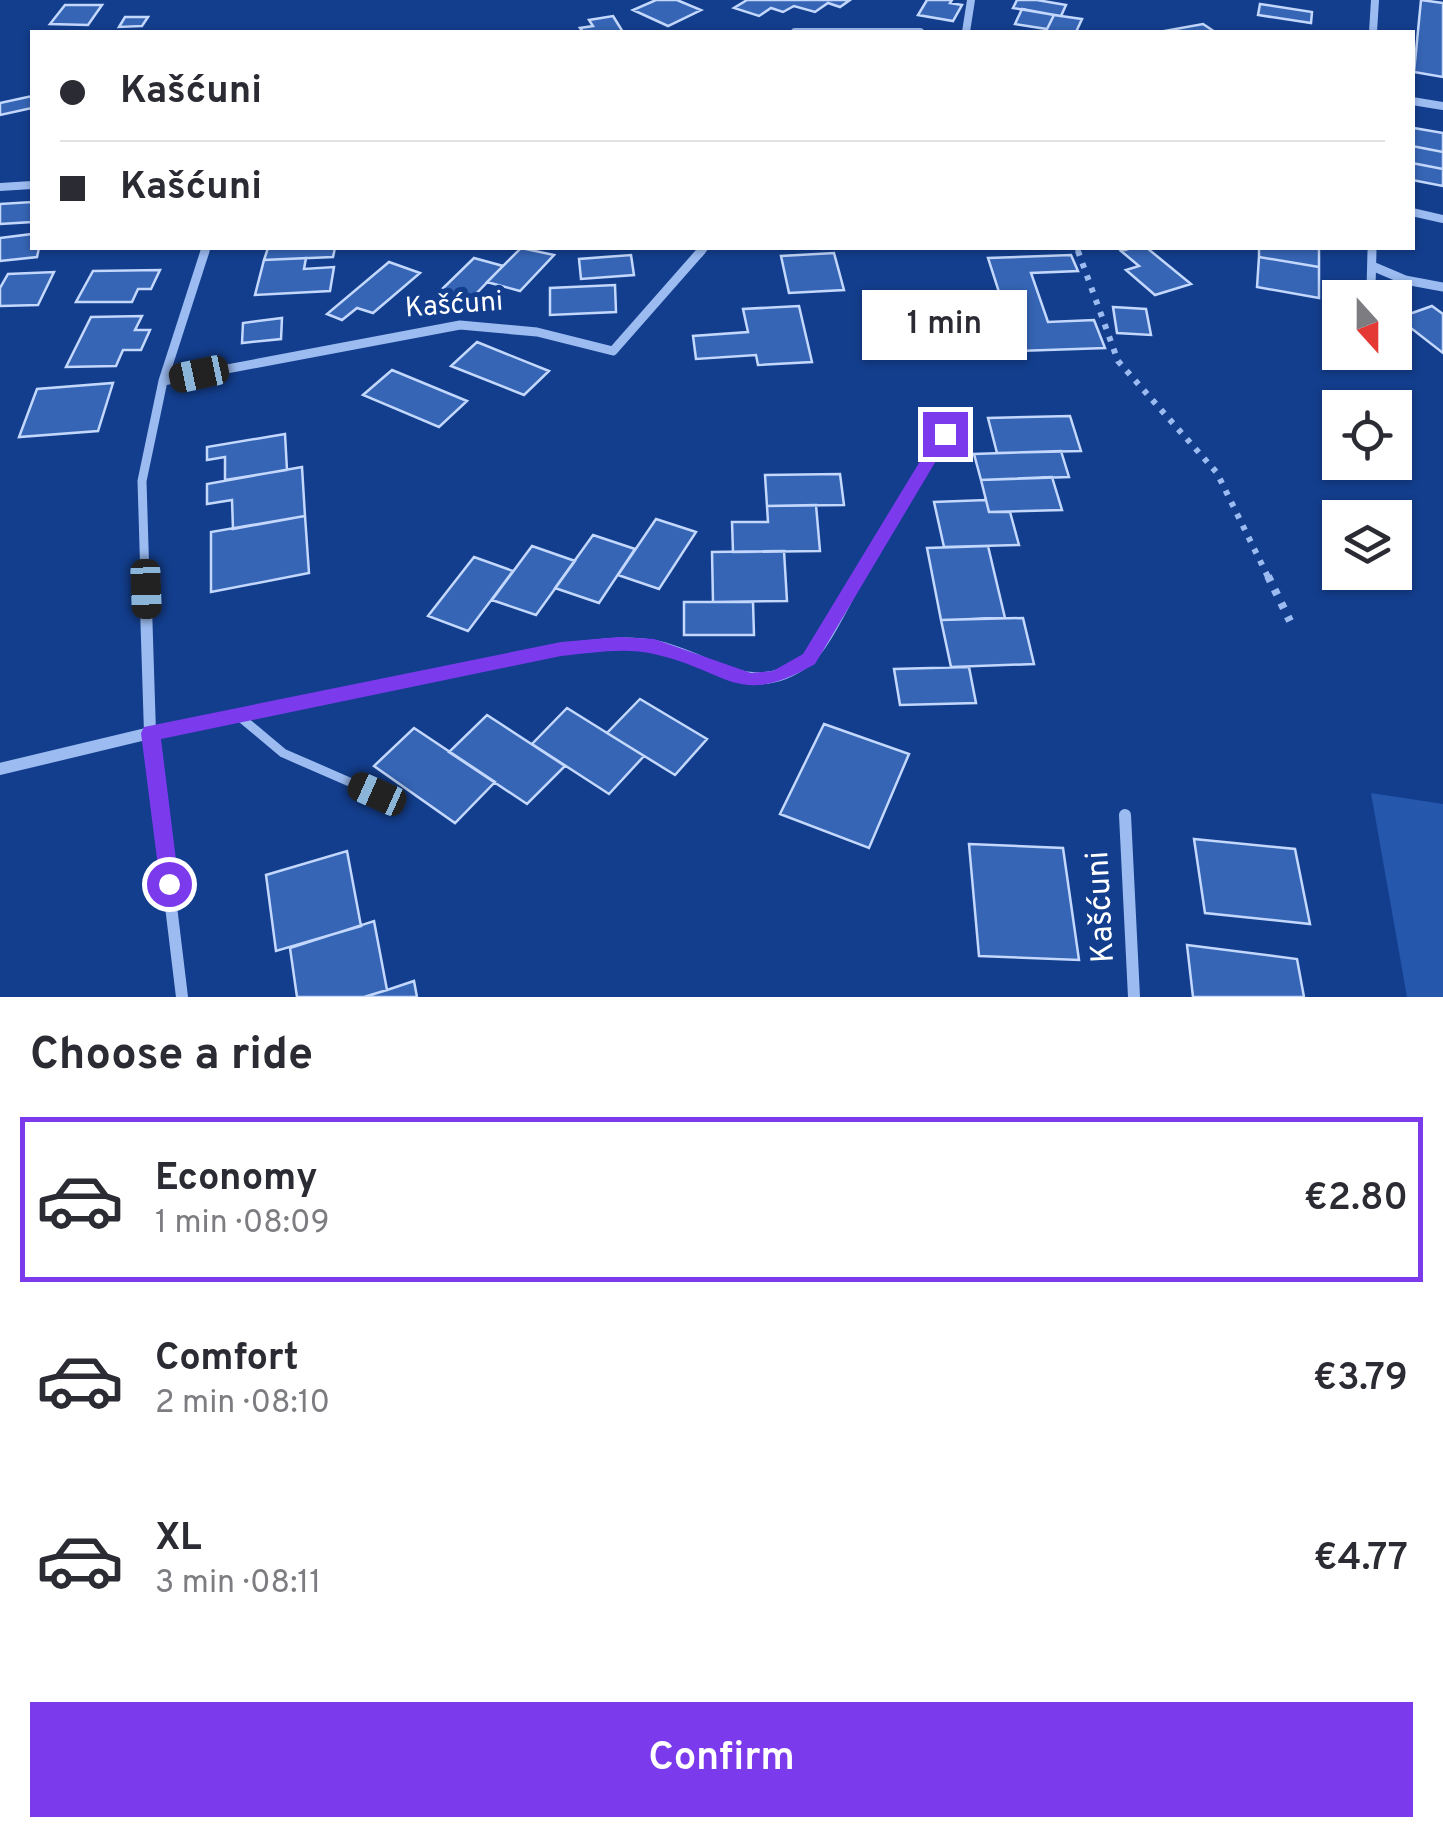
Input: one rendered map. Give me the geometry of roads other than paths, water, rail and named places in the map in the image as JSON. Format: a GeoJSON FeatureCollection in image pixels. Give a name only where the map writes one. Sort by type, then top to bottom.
{"type":"FeatureCollection","features":[{"type":"Feature","properties":{"kind":"street"},"geometry":{"type":"LineString","coordinates":[[966,30],[971,0]]}},
{"type":"Feature","properties":{"kind":"street"},"geometry":{"type":"LineString","coordinates":[[1372,30],[1375,0]]}},
{"type":"Feature","properties":{"kind":"street"},"geometry":{"type":"LineString","coordinates":[[1415,101],[1443,106]]}},
{"type":"Feature","properties":{"kind":"street"},"geometry":{"type":"LineString","coordinates":[[0,187],[30,185]]}},
{"type":"Feature","properties":{"kind":"street"},"geometry":{"type":"LineString","coordinates":[[1415,213],[1443,219]]}},
{"type":"Feature","properties":{"kind":"street"},"geometry":{"type":"LineString","coordinates":[[182,997],[150,733],[142,481],[162,382],[205,250]]}},
{"type":"Feature","properties":{"kind":"street","name":"Kašćuni"},"geometry":{"type":"LineString","coordinates":[[162,382],[460,325],[523,328],[612,351],[702,250]]}},
{"type":"Feature","properties":{"kind":"street"},"geometry":{"type":"LineString","coordinates":[[1372,250],[1372,280]]}},
{"type":"Feature","properties":{"kind":"street"},"geometry":{"type":"LineString","coordinates":[[1372,266],[1405,280],[1443,287]]}},
{"type":"Feature","properties":{"kind":"street"},"geometry":{"type":"LineString","coordinates":[[0,769],[150,733],[240,718],[561,649],[619,644],[654,646],[751,680],[776,678],[809,659],[945,434]]}},
{"type":"Feature","properties":{"kind":"street","name":"Kašćuni"},"geometry":{"type":"LineString","coordinates":[[1125,815],[1134,997]]}},
{"type":"Feature","properties":{"kind":"lane"},"geometry":{"type":"LineString","coordinates":[[240,718],[282,753],[377,794]]}}]}
